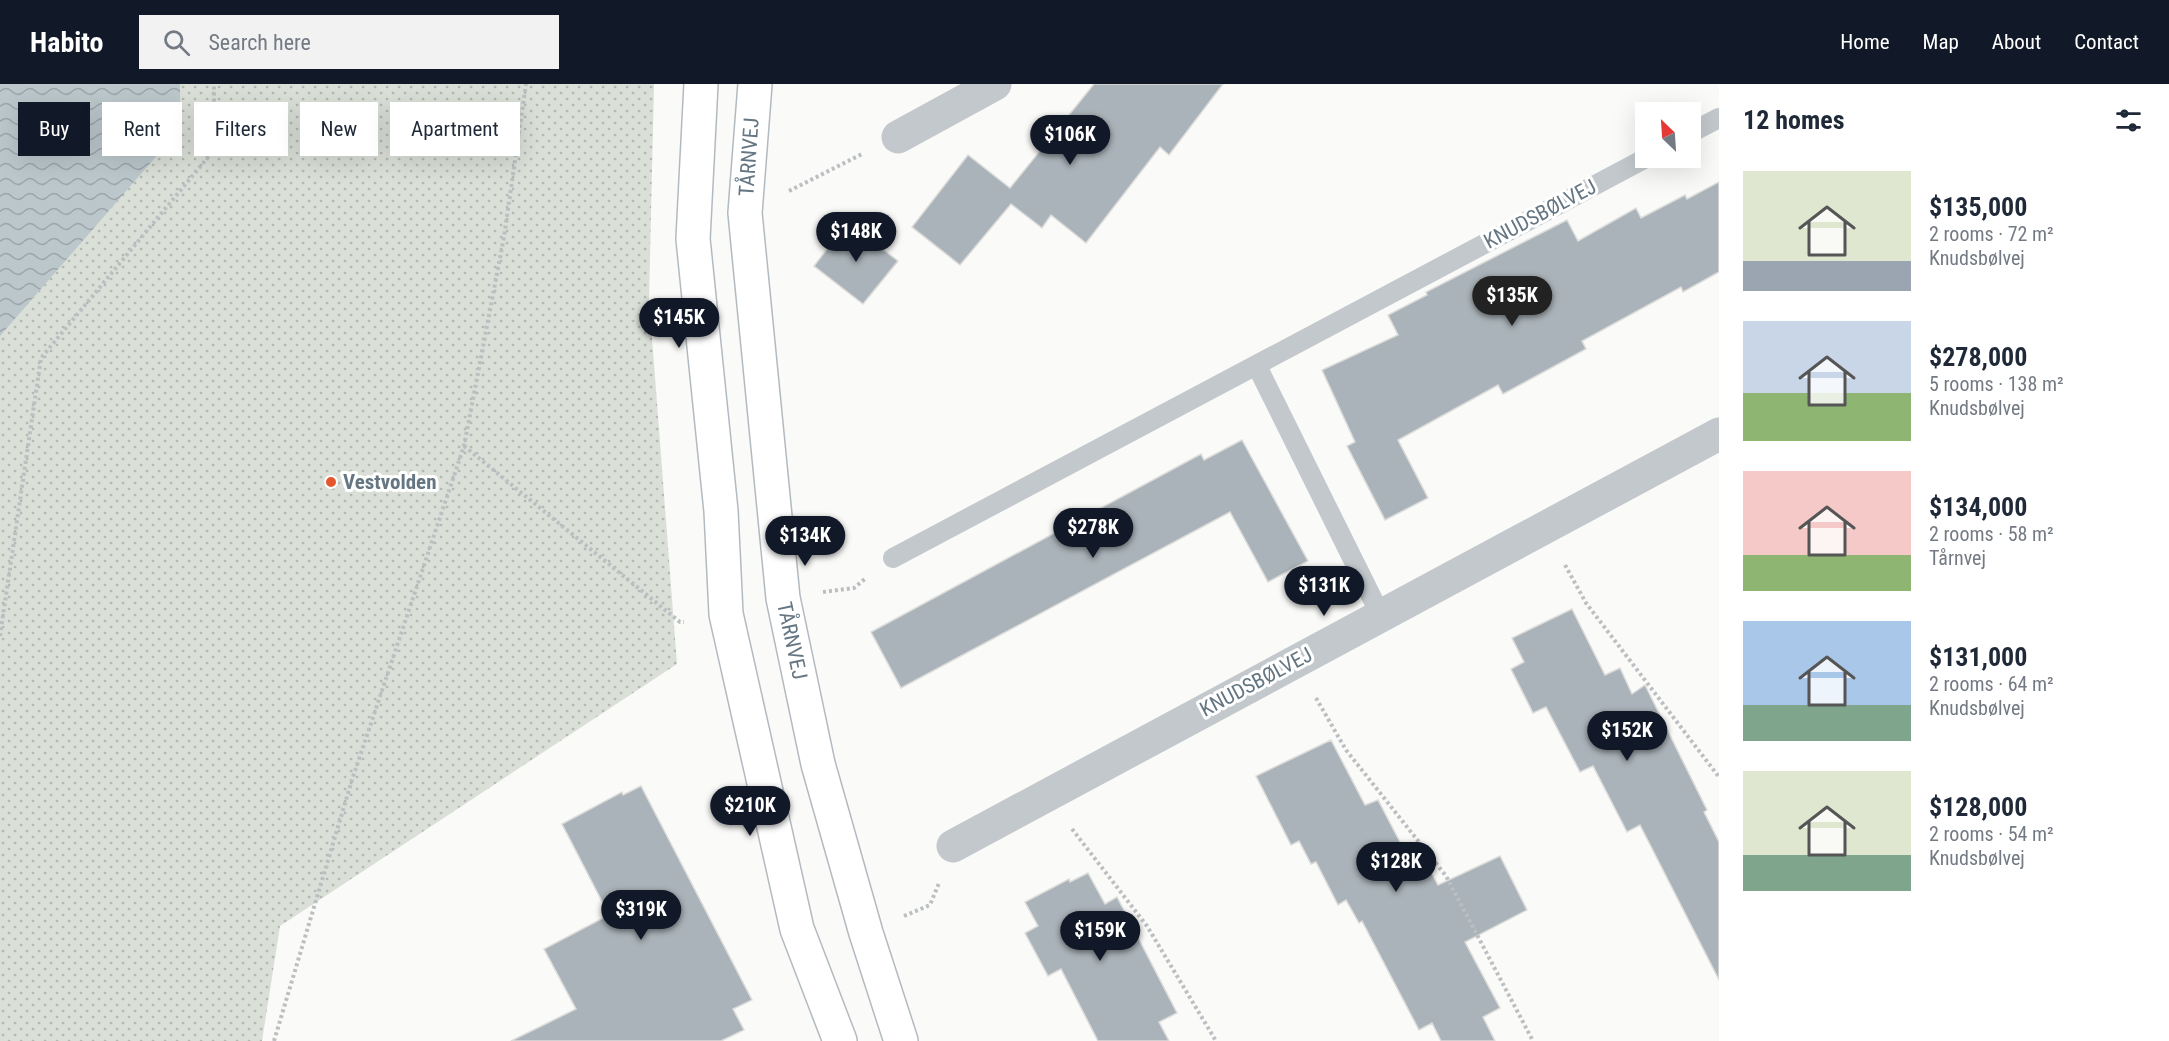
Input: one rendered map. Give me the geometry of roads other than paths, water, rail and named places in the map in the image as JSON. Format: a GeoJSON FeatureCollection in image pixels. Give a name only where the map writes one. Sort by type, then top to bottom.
{"type":"FeatureCollection","features":[{"type":"Feature","properties":{"kind":"street"},"geometry":{"type":"LineString","coordinates":[[701,84],[693,239],[721,511],[726,614],[796,929],[840,1041]]}},
{"type":"Feature","properties":{"kind":"street","name":"TÅRNVEJ"},"geometry":{"type":"LineString","coordinates":[[755,84],[745,213],[783,598],[818,764],[866,933],[902,1041]]}},
{"type":"Feature","properties":{"kind":"street"},"geometry":{"type":"LineString","coordinates":[[898,137],[995,84]]}},
{"type":"Feature","properties":{"kind":"street","name":"KNUDSBØLVEJ"},"geometry":{"type":"LineString","coordinates":[[953,846],[1719,434]]}},
{"type":"Feature","properties":{"kind":"lane"},"geometry":{"type":"LineString","coordinates":[[1701,127],[1719,118]]}},
{"type":"Feature","properties":{"kind":"lane","name":"KNUDSBØLVEJ"},"geometry":{"type":"LineString","coordinates":[[893,558],[1635,164]]}},
{"type":"Feature","properties":{"kind":"lane"},"geometry":{"type":"LineString","coordinates":[[1257,366],[1381,616]]}},
{"type":"Feature","properties":{"kind":"water"},"geometry":{"type":"Polygon","coordinates":[[[0,84],[180,84],[180,102],[102,102],[102,156],[157,156],[0,336],[0,84]]]}},
{"type":"Feature","properties":{"kind":"place","name":"Vestvolden"},"geometry":{"type":"Point","coordinates":[331,482]}}]}
